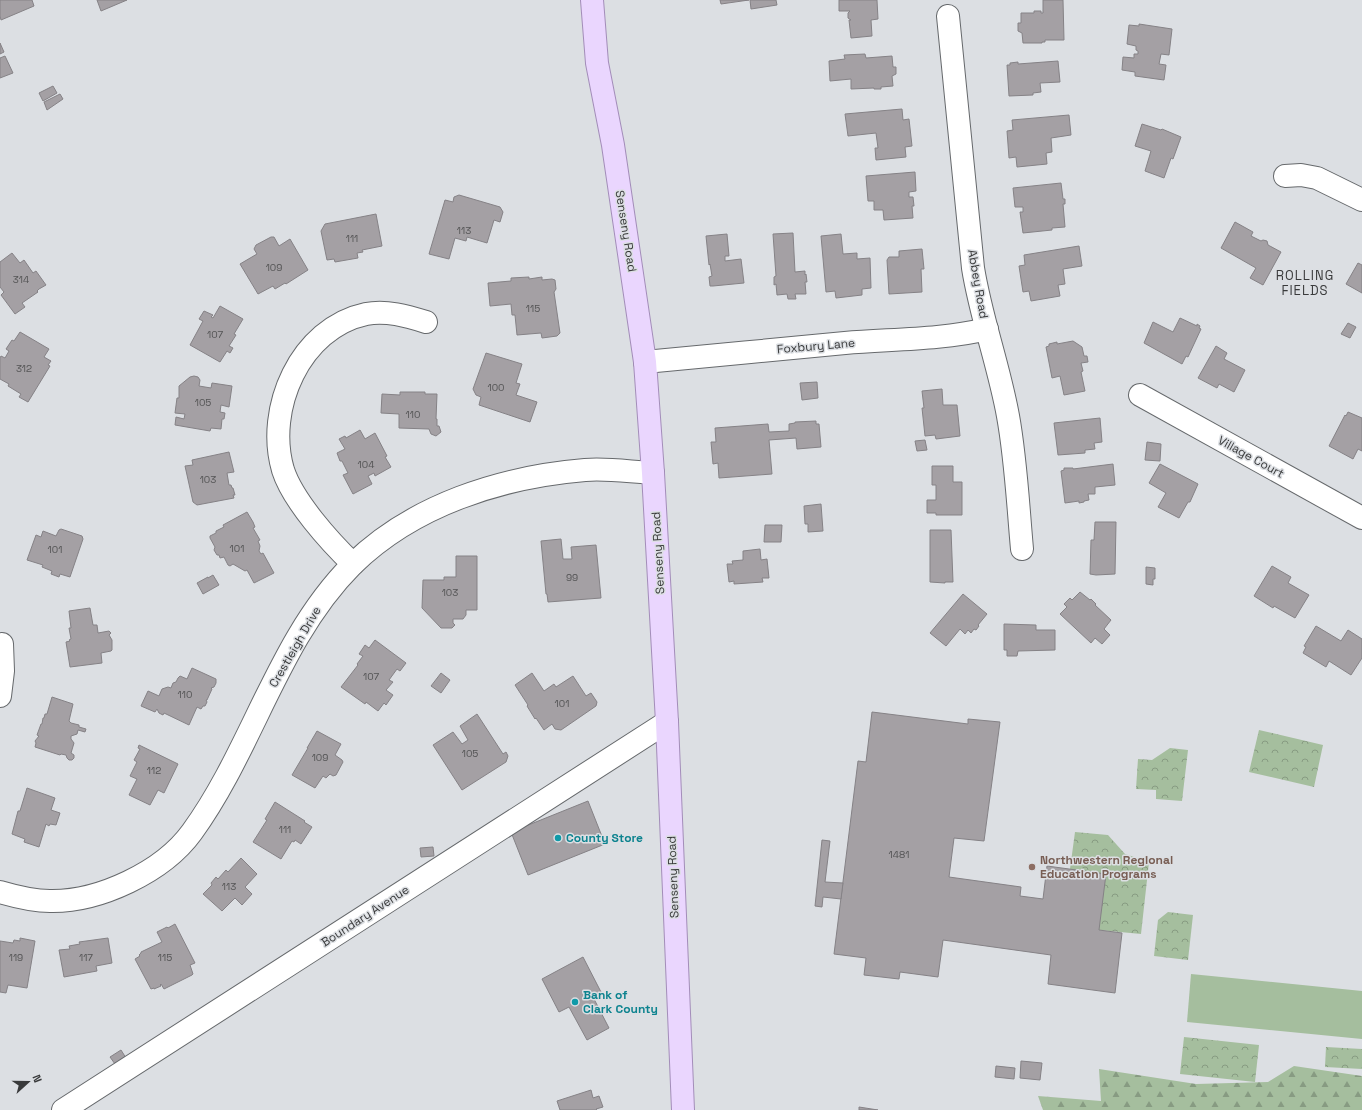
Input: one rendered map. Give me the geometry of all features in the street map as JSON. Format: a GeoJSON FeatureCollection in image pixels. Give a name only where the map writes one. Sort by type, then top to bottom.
{"type":"FeatureCollection","features":[{"type":"Feature","properties":{"kind":"main road","name":"Senseny Road"},"geometry":{"type":"LineString","coordinates":[[592,0],[597,64],[613,145],[645,362],[653,473],[667,722],[684,1110]]}},
{"type":"Feature","properties":{"kind":"street","name":"Abbey Road"},"geometry":{"type":"LineString","coordinates":[[948,16],[973,268],[977,292],[1000,376],[1008,416],[1015,464],[1022,549]]}},
{"type":"Feature","properties":{"kind":"street"},"geometry":{"type":"LineString","coordinates":[[1285,176],[1301,175],[1317,178],[1362,200]]}},
{"type":"Feature","properties":{"kind":"street"},"geometry":{"type":"LineString","coordinates":[[353,564],[316,523],[293,492],[284,471],[280,454],[278,432],[283,403],[292,379],[303,357],[316,341],[333,328],[352,318],[368,314],[386,313],[410,316],[426,322]]}},
{"type":"Feature","properties":{"kind":"street","name":"Foxbury Lane"},"geometry":{"type":"LineString","coordinates":[[645,362],[846,343],[944,336],[970,333],[987,329]]}},
{"type":"Feature","properties":{"kind":"street","name":"Village Court"},"geometry":{"type":"LineString","coordinates":[[1140,395],[1362,518]]}},
{"type":"Feature","properties":{"kind":"street","name":"Crestleigh Drive"},"geometry":{"type":"LineString","coordinates":[[0,892],[25,899],[51,901],[76,899],[101,893],[132,881],[160,863],[180,845],[191,832],[216,793],[281,669],[310,617],[330,588],[353,564],[382,540],[406,524],[445,504],[490,487],[534,477],[587,470],[653,473]]}},
{"type":"Feature","properties":{"kind":"street"},"geometry":{"type":"LineString","coordinates":[[0,696],[3,671],[2,644]]}},
{"type":"Feature","properties":{"kind":"street","name":"Boundary Avenue"},"geometry":{"type":"LineString","coordinates":[[63,1110],[667,722]]}},
{"type":"Feature","properties":{"kind":"green space"},"geometry":{"type":"Polygon","coordinates":[[[1259,730],[1323,745],[1314,787],[1249,772],[1259,730]]]}},
{"type":"Feature","properties":{"kind":"green space"},"geometry":{"type":"Polygon","coordinates":[[[1170,748],[1188,750],[1182,801],[1156,799],[1156,790],[1136,789],[1138,759],[1152,760],[1170,748]]]}},
{"type":"Feature","properties":{"kind":"green space"},"geometry":{"type":"Polygon","coordinates":[[[1075,832],[1108,835],[1125,854],[1149,862],[1141,934],[1099,930],[1070,869],[1075,832]]]}},
{"type":"Feature","properties":{"kind":"green space"},"geometry":{"type":"Polygon","coordinates":[[[1168,912],[1193,915],[1188,960],[1154,956],[1158,920],[1168,912]]]}},
{"type":"Feature","properties":{"kind":"green space"},"geometry":{"type":"Polygon","coordinates":[[[1191,974],[1362,991],[1362,1039],[1187,1022],[1191,974]]]}},
{"type":"Feature","properties":{"kind":"green space"},"geometry":{"type":"Polygon","coordinates":[[[1184,1037],[1259,1045],[1255,1082],[1180,1074],[1184,1037]]]}},
{"type":"Feature","properties":{"kind":"green space"},"geometry":{"type":"Polygon","coordinates":[[[1326,1047],[1362,1049],[1362,1069],[1325,1067],[1326,1047]]]}},
{"type":"Feature","properties":{"kind":"green space"},"geometry":{"type":"Polygon","coordinates":[[[1294,1066],[1362,1076],[1362,1110],[1043,1110],[1038,1096],[1101,1101],[1099,1069],[1196,1084],[1268,1082],[1294,1066]]]}},
{"type":"Feature","properties":{"kind":"building"},"geometry":{"type":"Polygon","coordinates":[[[0,0],[32,0],[34,6],[1,20],[0,0]]]}},
{"type":"Feature","properties":{"kind":"building"},"geometry":{"type":"Polygon","coordinates":[[[97,0],[127,0],[101,11],[97,0]]]}},
{"type":"Feature","properties":{"kind":"building"},"geometry":{"type":"Polygon","coordinates":[[[720,0],[749,0],[721,4],[720,0]]]}},
{"type":"Feature","properties":{"kind":"building"},"geometry":{"type":"Polygon","coordinates":[[[750,0],[776,0],[777,5],[751,9],[750,0]]]}},
{"type":"Feature","properties":{"kind":"building"},"geometry":{"type":"Polygon","coordinates":[[[839,0],[877,0],[878,19],[871,20],[872,36],[851,38],[849,20],[851,20],[848,18],[848,13],[850,11],[839,11],[839,0]]]}},
{"type":"Feature","properties":{"kind":"building"},"geometry":{"type":"Polygon","coordinates":[[[1043,0],[1063,0],[1064,40],[1045,40],[1045,42],[1042,43],[1023,43],[1022,33],[1018,31],[1018,23],[1021,23],[1021,13],[1034,13],[1034,11],[1041,11],[1041,13],[1043,13],[1043,0]]]}},
{"type":"Feature","properties":{"kind":"building"},"geometry":{"type":"Polygon","coordinates":[[[1139,24],[1172,29],[1169,55],[1161,54],[1159,64],[1166,65],[1164,80],[1135,76],[1135,72],[1122,70],[1123,57],[1134,58],[1134,54],[1138,54],[1136,46],[1127,44],[1129,25],[1139,26],[1139,24]]]}},
{"type":"Feature","properties":{"kind":"building"},"geometry":{"type":"Polygon","coordinates":[[[0,43],[4,52],[0,54],[0,43]]]}},
{"type":"Feature","properties":{"kind":"building"},"geometry":{"type":"Polygon","coordinates":[[[865,54],[866,58],[892,56],[893,67],[896,67],[896,74],[892,76],[893,86],[881,87],[881,89],[851,89],[851,79],[830,81],[829,61],[845,59],[844,55],[865,54]]]}},
{"type":"Feature","properties":{"kind":"building"},"geometry":{"type":"Polygon","coordinates":[[[5,56],[13,73],[0,78],[0,58],[5,56]]]}},
{"type":"Feature","properties":{"kind":"building"},"geometry":{"type":"Polygon","coordinates":[[[1058,61],[1060,82],[1040,83],[1041,92],[1033,93],[1033,95],[1009,96],[1007,65],[1018,62],[1018,64],[1058,61]]]}},
{"type":"Feature","properties":{"kind":"building"},"geometry":{"type":"Polygon","coordinates":[[[53,86],[57,93],[43,101],[39,93],[53,86]]]}},
{"type":"Feature","properties":{"kind":"building"},"geometry":{"type":"Polygon","coordinates":[[[60,94],[63,99],[47,110],[44,102],[60,94]]]}},
{"type":"Feature","properties":{"kind":"building"},"geometry":{"type":"Polygon","coordinates":[[[902,109],[903,120],[909,119],[912,146],[905,147],[906,157],[876,160],[875,148],[878,148],[876,133],[848,136],[845,114],[902,109]]]}},
{"type":"Feature","properties":{"kind":"building"},"geometry":{"type":"Polygon","coordinates":[[[1069,115],[1071,135],[1051,138],[1052,152],[1046,153],[1047,164],[1017,167],[1016,157],[1009,158],[1007,131],[1013,130],[1012,120],[1069,115]]]}},
{"type":"Feature","properties":{"kind":"building"},"geometry":{"type":"Polygon","coordinates":[[[1142,124],[1161,130],[1162,129],[1181,137],[1164,178],[1145,171],[1151,151],[1135,146],[1142,124]]]}},
{"type":"Feature","properties":{"kind":"building"},"geometry":{"type":"Polygon","coordinates":[[[915,172],[916,191],[909,192],[909,197],[913,197],[913,218],[884,220],[883,210],[874,210],[874,201],[868,201],[866,176],[915,172]]]}},
{"type":"Feature","properties":{"kind":"building"},"geometry":{"type":"Polygon","coordinates":[[[1061,183],[1063,199],[1065,199],[1065,204],[1063,204],[1065,227],[1023,233],[1020,212],[1023,212],[1023,207],[1015,207],[1013,188],[1061,183]]]}},
{"type":"Feature","properties":{"kind":"building"},"geometry":{"type":"Polygon","coordinates":[[[459,195],[500,207],[503,212],[500,222],[494,220],[487,243],[467,237],[466,241],[455,238],[449,259],[429,254],[445,200],[453,202],[454,197],[459,195]]]}},
{"type":"Feature","properties":{"kind":"building"},"geometry":{"type":"Polygon","coordinates":[[[376,214],[382,246],[362,250],[363,252],[357,253],[358,258],[335,262],[334,259],[327,260],[321,231],[325,224],[376,214]]]}},
{"type":"Feature","properties":{"kind":"building"},"geometry":{"type":"Polygon","coordinates":[[[1235,222],[1253,232],[1251,236],[1261,241],[1267,241],[1268,245],[1281,252],[1263,285],[1250,278],[1256,268],[1221,248],[1235,222]]]}},
{"type":"Feature","properties":{"kind":"building"},"geometry":{"type":"Polygon","coordinates":[[[793,233],[795,272],[805,271],[807,282],[805,282],[806,294],[795,294],[796,299],[788,299],[787,294],[777,295],[776,284],[774,285],[774,277],[776,276],[773,234],[793,233]]]}},
{"type":"Feature","properties":{"kind":"building"},"geometry":{"type":"Polygon","coordinates":[[[727,234],[729,256],[725,256],[725,261],[741,259],[744,283],[710,286],[709,277],[712,276],[710,264],[709,265],[706,236],[727,234]]]}},
{"type":"Feature","properties":{"kind":"building"},"geometry":{"type":"Polygon","coordinates":[[[841,234],[843,254],[857,253],[857,259],[870,258],[871,288],[862,289],[862,295],[836,298],[835,291],[826,292],[821,236],[841,234]]]}},
{"type":"Feature","properties":{"kind":"building"},"geometry":{"type":"Polygon","coordinates":[[[271,237],[274,237],[279,246],[290,239],[308,270],[286,284],[285,283],[275,289],[273,286],[258,294],[240,264],[257,254],[254,249],[256,245],[271,237]]]}},
{"type":"Feature","properties":{"kind":"building"},"geometry":{"type":"Polygon","coordinates":[[[1079,246],[1082,266],[1063,269],[1065,284],[1058,285],[1060,296],[1031,301],[1029,291],[1023,292],[1019,266],[1025,265],[1024,255],[1079,246]]]}},
{"type":"Feature","properties":{"kind":"building"},"geometry":{"type":"Polygon","coordinates":[[[922,249],[924,269],[921,269],[922,292],[889,294],[887,260],[889,257],[899,257],[899,251],[922,249]]]}},
{"type":"Feature","properties":{"kind":"building"},"geometry":{"type":"Polygon","coordinates":[[[12,253],[20,263],[24,260],[33,273],[36,271],[46,285],[22,303],[25,307],[15,314],[1,295],[4,292],[0,287],[0,262],[12,253]]]}},
{"type":"Feature","properties":{"kind":"building"},"geometry":{"type":"Polygon","coordinates":[[[1358,263],[1362,265],[1362,293],[1346,284],[1358,263]]]}},
{"type":"Feature","properties":{"kind":"building"},"geometry":{"type":"Polygon","coordinates":[[[529,277],[529,279],[542,277],[542,280],[555,280],[556,289],[554,292],[560,333],[557,336],[542,338],[541,333],[517,335],[515,315],[512,315],[511,304],[490,306],[488,283],[511,281],[511,278],[529,277]]]}},
{"type":"Feature","properties":{"kind":"building"},"geometry":{"type":"Polygon","coordinates":[[[220,306],[243,319],[229,346],[233,348],[230,353],[227,351],[220,362],[190,345],[203,321],[199,319],[204,311],[213,315],[211,317],[213,318],[220,306]]]}},
{"type":"Feature","properties":{"kind":"building"},"geometry":{"type":"Polygon","coordinates":[[[1180,318],[1197,326],[1197,324],[1201,329],[1188,357],[1186,356],[1182,364],[1144,343],[1153,322],[1173,332],[1180,318]]]}},
{"type":"Feature","properties":{"kind":"building"},"geometry":{"type":"Polygon","coordinates":[[[1348,323],[1356,327],[1350,338],[1341,334],[1348,323]]]}},
{"type":"Feature","properties":{"kind":"building"},"geometry":{"type":"Polygon","coordinates":[[[20,332],[49,349],[44,357],[51,361],[48,365],[50,366],[28,402],[19,397],[21,394],[8,386],[9,384],[0,379],[0,358],[1,356],[5,358],[9,351],[6,349],[20,332]]]}},
{"type":"Feature","properties":{"kind":"building"},"geometry":{"type":"Polygon","coordinates":[[[1073,341],[1082,347],[1084,356],[1087,356],[1088,362],[1081,363],[1083,371],[1081,372],[1085,391],[1064,395],[1060,376],[1052,378],[1046,347],[1049,346],[1049,344],[1057,342],[1057,344],[1073,341]]]}},
{"type":"Feature","properties":{"kind":"building"},"geometry":{"type":"Polygon","coordinates":[[[1216,346],[1227,353],[1224,359],[1245,370],[1234,392],[1219,384],[1217,388],[1198,378],[1216,346]]]}},
{"type":"Feature","properties":{"kind":"building"},"geometry":{"type":"Polygon","coordinates":[[[486,353],[522,364],[516,383],[520,384],[516,395],[537,402],[530,422],[479,405],[481,397],[476,395],[473,389],[486,353]]]}},
{"type":"Feature","properties":{"kind":"building"},"geometry":{"type":"Polygon","coordinates":[[[190,377],[198,377],[200,380],[199,386],[211,388],[212,383],[232,386],[229,407],[221,405],[220,412],[225,413],[224,419],[222,419],[221,429],[211,428],[210,431],[175,425],[176,417],[184,419],[185,414],[175,413],[177,398],[179,398],[179,386],[190,377]]]}},
{"type":"Feature","properties":{"kind":"building"},"geometry":{"type":"Polygon","coordinates":[[[817,382],[818,398],[802,400],[800,383],[817,382]]]}},
{"type":"Feature","properties":{"kind":"building"},"geometry":{"type":"Polygon","coordinates":[[[942,389],[943,405],[957,405],[960,436],[936,439],[935,435],[925,436],[922,391],[942,389]]]}},
{"type":"Feature","properties":{"kind":"building"},"geometry":{"type":"Polygon","coordinates":[[[400,392],[425,392],[425,394],[437,394],[436,419],[437,426],[439,426],[441,432],[436,436],[431,434],[429,429],[399,428],[399,414],[381,413],[382,394],[400,395],[400,392]]]}},
{"type":"Feature","properties":{"kind":"building"},"geometry":{"type":"Polygon","coordinates":[[[1348,412],[1362,418],[1362,451],[1358,449],[1353,459],[1329,446],[1348,412]]]}},
{"type":"Feature","properties":{"kind":"building"},"geometry":{"type":"Polygon","coordinates":[[[1100,418],[1102,442],[1094,443],[1095,449],[1085,450],[1085,453],[1058,455],[1054,423],[1100,418]]]}},
{"type":"Feature","properties":{"kind":"building"},"geometry":{"type":"Polygon","coordinates":[[[816,421],[816,424],[819,424],[821,447],[797,449],[796,438],[769,440],[772,474],[719,478],[718,463],[713,464],[711,442],[716,442],[715,428],[768,424],[769,432],[789,431],[789,424],[795,422],[816,421]]]}},
{"type":"Feature","properties":{"kind":"building"},"geometry":{"type":"Polygon","coordinates":[[[360,430],[365,439],[375,433],[391,467],[375,476],[374,473],[368,476],[372,484],[353,494],[343,475],[348,473],[342,461],[340,461],[337,453],[345,449],[339,439],[345,436],[346,438],[360,430]]]}},
{"type":"Feature","properties":{"kind":"building"},"geometry":{"type":"Polygon","coordinates":[[[925,440],[927,450],[917,451],[915,441],[925,440]]]}},
{"type":"Feature","properties":{"kind":"building"},"geometry":{"type":"Polygon","coordinates":[[[1147,442],[1161,444],[1160,461],[1145,460],[1147,442]]]}},
{"type":"Feature","properties":{"kind":"building"},"geometry":{"type":"Polygon","coordinates":[[[229,452],[234,472],[227,473],[229,485],[233,488],[235,495],[233,495],[234,498],[197,505],[193,502],[185,466],[193,465],[192,460],[229,452]]]}},
{"type":"Feature","properties":{"kind":"building"},"geometry":{"type":"Polygon","coordinates":[[[1113,464],[1115,485],[1095,487],[1095,494],[1088,494],[1089,500],[1084,502],[1079,503],[1079,501],[1065,503],[1061,471],[1064,470],[1064,468],[1073,469],[1113,464]]]}},
{"type":"Feature","properties":{"kind":"building"},"geometry":{"type":"Polygon","coordinates":[[[1160,464],[1198,484],[1190,502],[1188,502],[1179,518],[1158,507],[1166,493],[1149,483],[1160,464]]]}},
{"type":"Feature","properties":{"kind":"building"},"geometry":{"type":"Polygon","coordinates":[[[932,466],[953,466],[953,482],[962,482],[962,515],[936,515],[936,513],[927,513],[927,500],[936,500],[936,485],[932,485],[932,466]]]}},
{"type":"Feature","properties":{"kind":"building"},"geometry":{"type":"Polygon","coordinates":[[[821,504],[823,531],[808,532],[808,524],[805,524],[804,506],[821,504]]]}},
{"type":"Feature","properties":{"kind":"building"},"geometry":{"type":"Polygon","coordinates":[[[247,512],[255,527],[253,528],[260,540],[258,541],[260,546],[259,551],[261,554],[263,553],[274,573],[254,583],[247,570],[245,571],[233,564],[230,566],[228,565],[224,557],[220,558],[219,555],[217,555],[210,538],[210,536],[216,533],[216,531],[224,527],[223,525],[247,512]]]}},
{"type":"Feature","properties":{"kind":"building"},"geometry":{"type":"Polygon","coordinates":[[[1095,522],[1116,522],[1115,574],[1090,574],[1091,540],[1094,540],[1095,522]]]}},
{"type":"Feature","properties":{"kind":"building"},"geometry":{"type":"Polygon","coordinates":[[[765,525],[782,525],[781,542],[764,542],[765,525]]]}},
{"type":"Feature","properties":{"kind":"building"},"geometry":{"type":"Polygon","coordinates":[[[61,529],[82,536],[83,539],[70,577],[60,574],[59,577],[51,574],[52,571],[42,567],[43,565],[27,560],[36,535],[41,537],[43,531],[56,536],[61,529]]]}},
{"type":"Feature","properties":{"kind":"building"},"geometry":{"type":"Polygon","coordinates":[[[930,530],[951,530],[953,582],[930,582],[930,530]]]}},
{"type":"Feature","properties":{"kind":"building"},"geometry":{"type":"Polygon","coordinates":[[[561,539],[563,559],[572,559],[571,547],[596,545],[601,598],[548,602],[541,541],[561,539]]]}},
{"type":"Feature","properties":{"kind":"building"},"geometry":{"type":"Polygon","coordinates":[[[760,549],[761,560],[767,559],[769,578],[762,578],[763,582],[734,584],[734,581],[729,582],[727,564],[733,564],[732,561],[743,560],[743,551],[760,549]]]}},
{"type":"Feature","properties":{"kind":"building"},"geometry":{"type":"Polygon","coordinates":[[[456,556],[477,556],[477,610],[466,610],[466,615],[463,619],[453,619],[453,623],[455,625],[452,628],[441,628],[422,608],[423,580],[444,580],[444,577],[456,577],[456,556]]]}},
{"type":"Feature","properties":{"kind":"building"},"geometry":{"type":"Polygon","coordinates":[[[1272,566],[1291,577],[1288,583],[1309,595],[1295,618],[1274,606],[1273,608],[1254,596],[1272,566]]]}},
{"type":"Feature","properties":{"kind":"building"},"geometry":{"type":"Polygon","coordinates":[[[1146,567],[1155,568],[1155,579],[1153,579],[1153,585],[1146,584],[1146,567]]]}},
{"type":"Feature","properties":{"kind":"building"},"geometry":{"type":"Polygon","coordinates":[[[213,575],[219,585],[203,594],[197,583],[213,575]]]}},
{"type":"Feature","properties":{"kind":"building"},"geometry":{"type":"Polygon","coordinates":[[[1080,592],[1090,600],[1091,599],[1096,604],[1095,605],[1111,620],[1104,629],[1110,635],[1102,644],[1095,638],[1091,643],[1060,614],[1067,607],[1064,604],[1070,598],[1072,600],[1080,592]]]}},
{"type":"Feature","properties":{"kind":"building"},"geometry":{"type":"Polygon","coordinates":[[[963,594],[987,614],[976,630],[974,629],[971,633],[968,630],[965,634],[960,629],[946,646],[930,633],[963,594]]]}},
{"type":"Feature","properties":{"kind":"building"},"geometry":{"type":"Polygon","coordinates":[[[90,608],[93,625],[97,625],[98,633],[109,631],[111,633],[109,635],[112,640],[112,650],[101,653],[102,663],[70,667],[66,642],[70,641],[69,640],[71,639],[69,628],[71,628],[69,611],[90,608]]]}},
{"type":"Feature","properties":{"kind":"building"},"geometry":{"type":"Polygon","coordinates":[[[1004,624],[1036,625],[1036,630],[1055,630],[1055,650],[1018,651],[1017,656],[1007,656],[1007,650],[1004,650],[1004,624]]]}},
{"type":"Feature","properties":{"kind":"building"},"geometry":{"type":"Polygon","coordinates":[[[1316,626],[1341,641],[1348,630],[1362,639],[1362,658],[1351,675],[1329,661],[1326,667],[1303,653],[1306,647],[1304,646],[1316,626]]]}},
{"type":"Feature","properties":{"kind":"building"},"geometry":{"type":"Polygon","coordinates":[[[375,640],[406,663],[400,671],[397,669],[389,680],[393,682],[386,690],[393,695],[386,705],[384,703],[378,711],[366,702],[365,704],[341,687],[358,665],[357,664],[363,656],[359,654],[365,645],[369,648],[375,640]]]}},
{"type":"Feature","properties":{"kind":"building"},"geometry":{"type":"Polygon","coordinates":[[[192,668],[216,679],[216,683],[214,687],[211,688],[212,689],[206,700],[207,702],[205,706],[201,709],[197,707],[189,725],[164,713],[163,715],[159,713],[157,709],[155,712],[141,706],[148,691],[159,696],[162,689],[168,687],[171,688],[173,683],[176,682],[180,676],[187,679],[192,668]]]}},
{"type":"Feature","properties":{"kind":"building"},"geometry":{"type":"Polygon","coordinates":[[[441,673],[450,680],[441,693],[431,686],[441,673]]]}},
{"type":"Feature","properties":{"kind":"building"},"geometry":{"type":"Polygon","coordinates":[[[532,673],[544,691],[554,684],[556,687],[573,676],[586,696],[591,693],[597,702],[596,706],[561,730],[555,729],[552,724],[544,730],[536,718],[535,719],[515,685],[532,673]]]}},
{"type":"Feature","properties":{"kind":"building"},"geometry":{"type":"Polygon","coordinates":[[[52,697],[73,704],[69,721],[86,729],[85,732],[78,730],[77,734],[71,736],[74,743],[71,753],[74,755],[72,760],[69,760],[66,755],[60,755],[35,747],[35,741],[39,736],[37,735],[43,718],[45,714],[47,714],[52,697]]]}},
{"type":"Feature","properties":{"kind":"building"},"geometry":{"type":"Polygon","coordinates":[[[872,712],[968,724],[968,719],[1000,722],[984,841],[954,838],[949,877],[1021,887],[1020,896],[1043,899],[1047,866],[1106,874],[1099,930],[1122,933],[1115,993],[1048,984],[1051,955],[943,940],[938,977],[900,972],[899,979],[864,975],[866,958],[834,954],[858,761],[866,762],[872,712]]]}},
{"type":"Feature","properties":{"kind":"building"},"geometry":{"type":"Polygon","coordinates":[[[477,714],[503,754],[506,752],[508,756],[506,762],[462,790],[433,745],[453,732],[462,744],[468,740],[460,726],[477,714]]]}},
{"type":"Feature","properties":{"kind":"building"},"geometry":{"type":"Polygon","coordinates":[[[317,731],[341,744],[335,755],[343,762],[336,775],[333,776],[330,774],[326,778],[323,776],[315,788],[292,775],[317,731]]]}},
{"type":"Feature","properties":{"kind":"building"},"geometry":{"type":"Polygon","coordinates":[[[139,745],[178,764],[164,793],[158,790],[150,805],[129,795],[137,779],[130,776],[137,762],[134,760],[140,749],[138,748],[139,745]]]}},
{"type":"Feature","properties":{"kind":"building"},"geometry":{"type":"Polygon","coordinates":[[[27,788],[55,798],[51,810],[60,813],[56,825],[50,824],[49,826],[46,824],[39,847],[24,842],[25,839],[12,834],[18,811],[20,811],[27,788]]]}},
{"type":"Feature","properties":{"kind":"building","name":"County Store"},"geometry":{"type":"Polygon","coordinates":[[[588,801],[605,844],[528,875],[511,832],[588,801]]]}},
{"type":"Feature","properties":{"kind":"building"},"geometry":{"type":"Polygon","coordinates":[[[275,802],[312,827],[301,844],[295,840],[294,842],[292,841],[281,859],[253,842],[267,820],[265,819],[275,802]]]}},
{"type":"Feature","properties":{"kind":"building"},"geometry":{"type":"Polygon","coordinates":[[[822,840],[830,841],[825,882],[843,883],[841,899],[823,897],[822,907],[815,906],[822,840]]]}},
{"type":"Feature","properties":{"kind":"building"},"geometry":{"type":"Polygon","coordinates":[[[433,847],[434,856],[421,857],[420,848],[433,847]]]}},
{"type":"Feature","properties":{"kind":"building"},"geometry":{"type":"Polygon","coordinates":[[[241,858],[257,874],[245,887],[252,894],[242,905],[235,898],[222,911],[203,894],[212,885],[211,883],[216,877],[218,879],[226,870],[228,872],[241,858]]]}},
{"type":"Feature","properties":{"kind":"building"},"geometry":{"type":"Polygon","coordinates":[[[175,924],[195,963],[190,965],[193,974],[164,989],[161,984],[161,986],[151,989],[135,959],[140,956],[139,955],[141,952],[162,942],[157,932],[175,924]]]}},
{"type":"Feature","properties":{"kind":"building"},"geometry":{"type":"Polygon","coordinates":[[[20,938],[35,941],[27,988],[8,985],[6,993],[0,992],[0,941],[13,943],[14,940],[20,941],[20,938]]]}},
{"type":"Feature","properties":{"kind":"building"},"geometry":{"type":"Polygon","coordinates":[[[108,938],[112,963],[96,966],[97,971],[64,977],[59,950],[70,949],[69,946],[80,944],[79,942],[108,938]]]}},
{"type":"Feature","properties":{"kind":"building","name":"Bank of Clark County"},"geometry":{"type":"Polygon","coordinates":[[[583,957],[601,992],[593,997],[609,1028],[587,1040],[569,1007],[559,1012],[542,979],[583,957]]]}},
{"type":"Feature","properties":{"kind":"building"},"geometry":{"type":"Polygon","coordinates":[[[121,1050],[126,1058],[115,1064],[110,1057],[121,1050]]]}},
{"type":"Feature","properties":{"kind":"building"},"geometry":{"type":"Polygon","coordinates":[[[1021,1061],[1042,1063],[1040,1080],[1020,1078],[1021,1061]]]}},
{"type":"Feature","properties":{"kind":"building"},"geometry":{"type":"Polygon","coordinates":[[[996,1066],[1015,1068],[1014,1079],[995,1077],[996,1066]]]}},
{"type":"Feature","properties":{"kind":"building"},"geometry":{"type":"Polygon","coordinates":[[[591,1090],[593,1098],[599,1096],[603,1107],[596,1109],[597,1110],[560,1110],[557,1101],[591,1090]]]}},
{"type":"Feature","properties":{"kind":"building"},"geometry":{"type":"Polygon","coordinates":[[[859,1107],[878,1110],[859,1110],[859,1107]]]}},
{"type":"Feature","properties":{"kind":"place","name":"County Store"},"geometry":{"type":"Point","coordinates":[558,838]}},
{"type":"Feature","properties":{"kind":"place","name":"Northwestern Regional Education Programs"},"geometry":{"type":"Point","coordinates":[1032,867]}},
{"type":"Feature","properties":{"kind":"place","name":"Bank of Clark County"},"geometry":{"type":"Point","coordinates":[575,1002]}},
{"type":"Feature","properties":{"kind":"district","name":"ROLLING FIELDS"},"geometry":{"type":"Point","coordinates":[1305,282]}}]}
